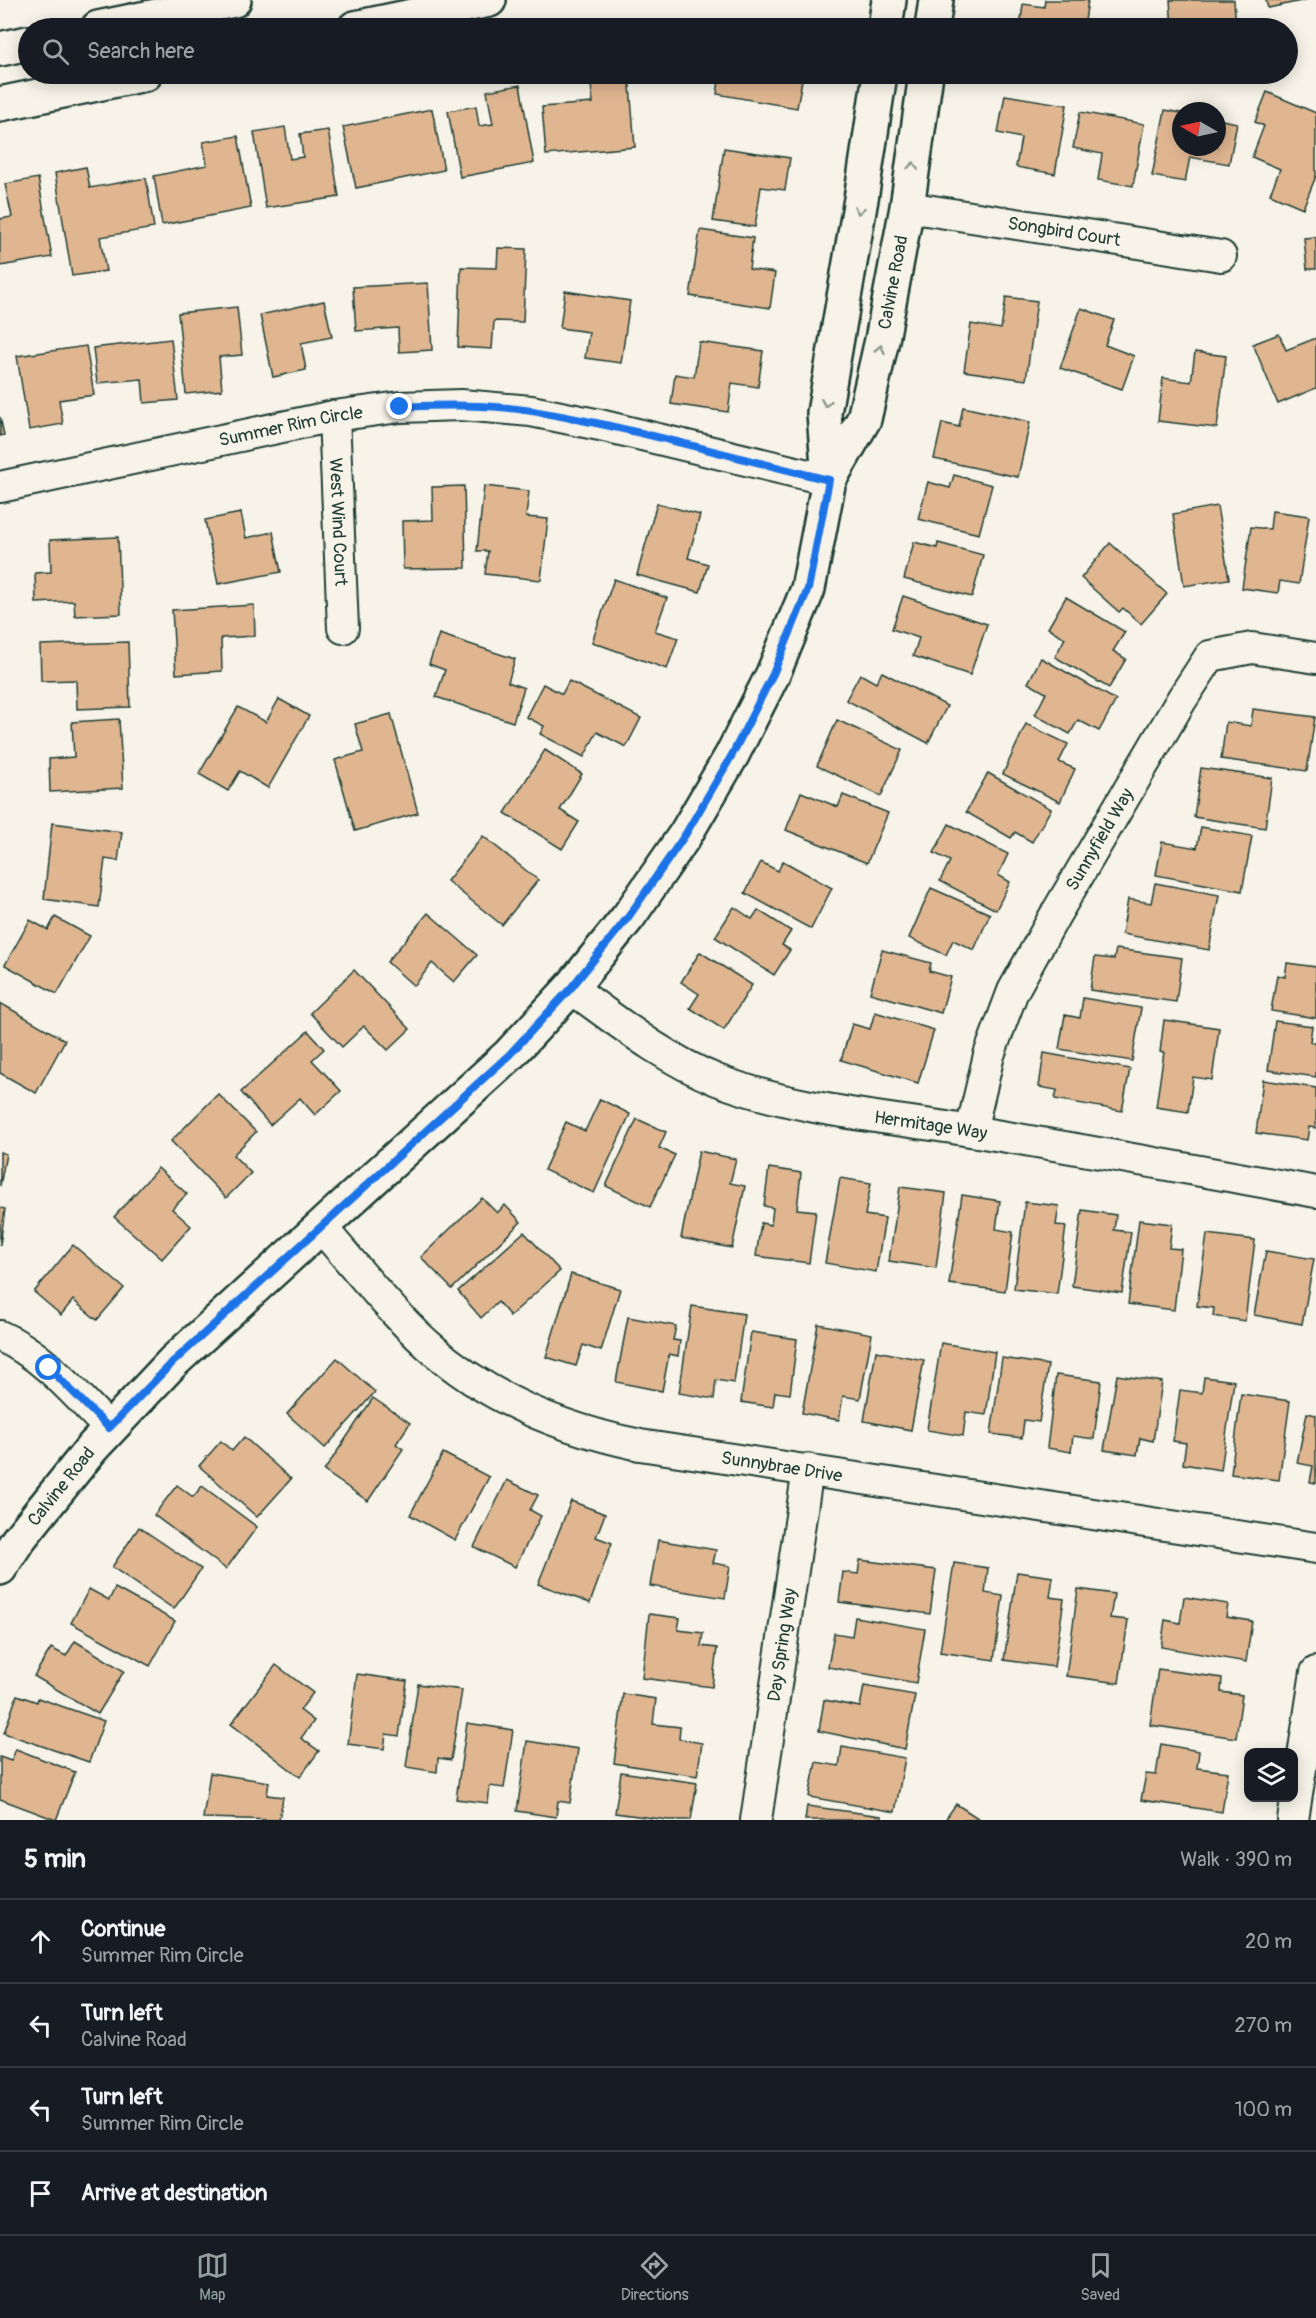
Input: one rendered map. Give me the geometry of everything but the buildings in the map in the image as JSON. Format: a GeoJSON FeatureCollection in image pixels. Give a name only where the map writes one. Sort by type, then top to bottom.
{"type":"FeatureCollection","features":[{"type":"Feature","properties":{"kind":"street"},"geometry":{"type":"LineString","coordinates":[[147,18],[234,0]]}},
{"type":"Feature","properties":{"kind":"street"},"geometry":{"type":"LineString","coordinates":[[403,18],[489,0]]}},
{"type":"Feature","properties":{"kind":"street"},"geometry":{"type":"LineString","coordinates":[[886,18],[889,0]]}},
{"type":"Feature","properties":{"kind":"street"},"geometry":{"type":"LineString","coordinates":[[933,18],[936,0]]}},
{"type":"Feature","properties":{"kind":"street"},"geometry":{"type":"LineString","coordinates":[[0,49],[18,45]]}},
{"type":"Feature","properties":{"kind":"street"},"geometry":{"type":"LineString","coordinates":[[0,104],[97,84]]}},
{"type":"Feature","properties":{"kind":"street","name":"Calvine Road"},"geometry":{"type":"LineString","coordinates":[[0,1568],[18,1540],[109,1428],[173,1362],[509,1055],[571,988],[629,916],[685,835],[732,755],[773,674],[808,589],[829,480],[824,413],[878,84]]}},
{"type":"Feature","properties":{"kind":"street","name":"Calvine Road"},"geometry":{"type":"LineString","coordinates":[[829,480],[864,419],[882,340],[907,207],[925,84]]}},
{"type":"Feature","properties":{"kind":"street","name":"Songbird Court"},"geometry":{"type":"LineString","coordinates":[[907,207],[1221,256]]}},
{"type":"Feature","properties":{"kind":"street","name":"Summer Rim Circle"},"geometry":{"type":"LineString","coordinates":[[0,487],[334,416],[400,407],[461,405],[531,411],[600,425],[829,480]]}},
{"type":"Feature","properties":{"kind":"street","name":"West Wind Court"},"geometry":{"type":"LineString","coordinates":[[334,416],[343,628]]}},
{"type":"Feature","properties":{"kind":"street","name":"Sunnyfield Way"},"geometry":{"type":"LineString","coordinates":[[971,1131],[990,1055],[1013,992],[1054,917],[1176,709],[1210,656],[1252,648],[1316,658]]}},
{"type":"Feature","properties":{"kind":"street","name":"Hermitage Way"},"geometry":{"type":"LineString","coordinates":[[571,988],[648,1044],[717,1079],[769,1096],[817,1107],[971,1131],[1316,1192]]}},
{"type":"Feature","properties":{"kind":"street","name":"Sunnybrae Drive"},"geometry":{"type":"LineString","coordinates":[[321,1227],[407,1326],[470,1378],[507,1400],[554,1421],[602,1437],[640,1445],[1316,1548]]}},
{"type":"Feature","properties":{"kind":"street"},"geometry":{"type":"LineString","coordinates":[[0,1336],[10,1340],[49,1368],[109,1428]]}},
{"type":"Feature","properties":{"kind":"street","name":"Day Spring Way"},"geometry":{"type":"LineString","coordinates":[[756,1820],[808,1469]]}},
{"type":"Feature","properties":{"kind":"street"},"geometry":{"type":"LineString","coordinates":[[1293,1820],[1316,1672]]}},
{"type":"Feature","properties":{"kind":"route"},"geometry":{"type":"LineString","coordinates":[[49,1368],[109,1428],[173,1362],[509,1055],[571,988],[629,916],[685,835],[732,755],[773,674],[808,589],[829,480],[600,425],[531,411],[461,405],[400,407]]}}]}
